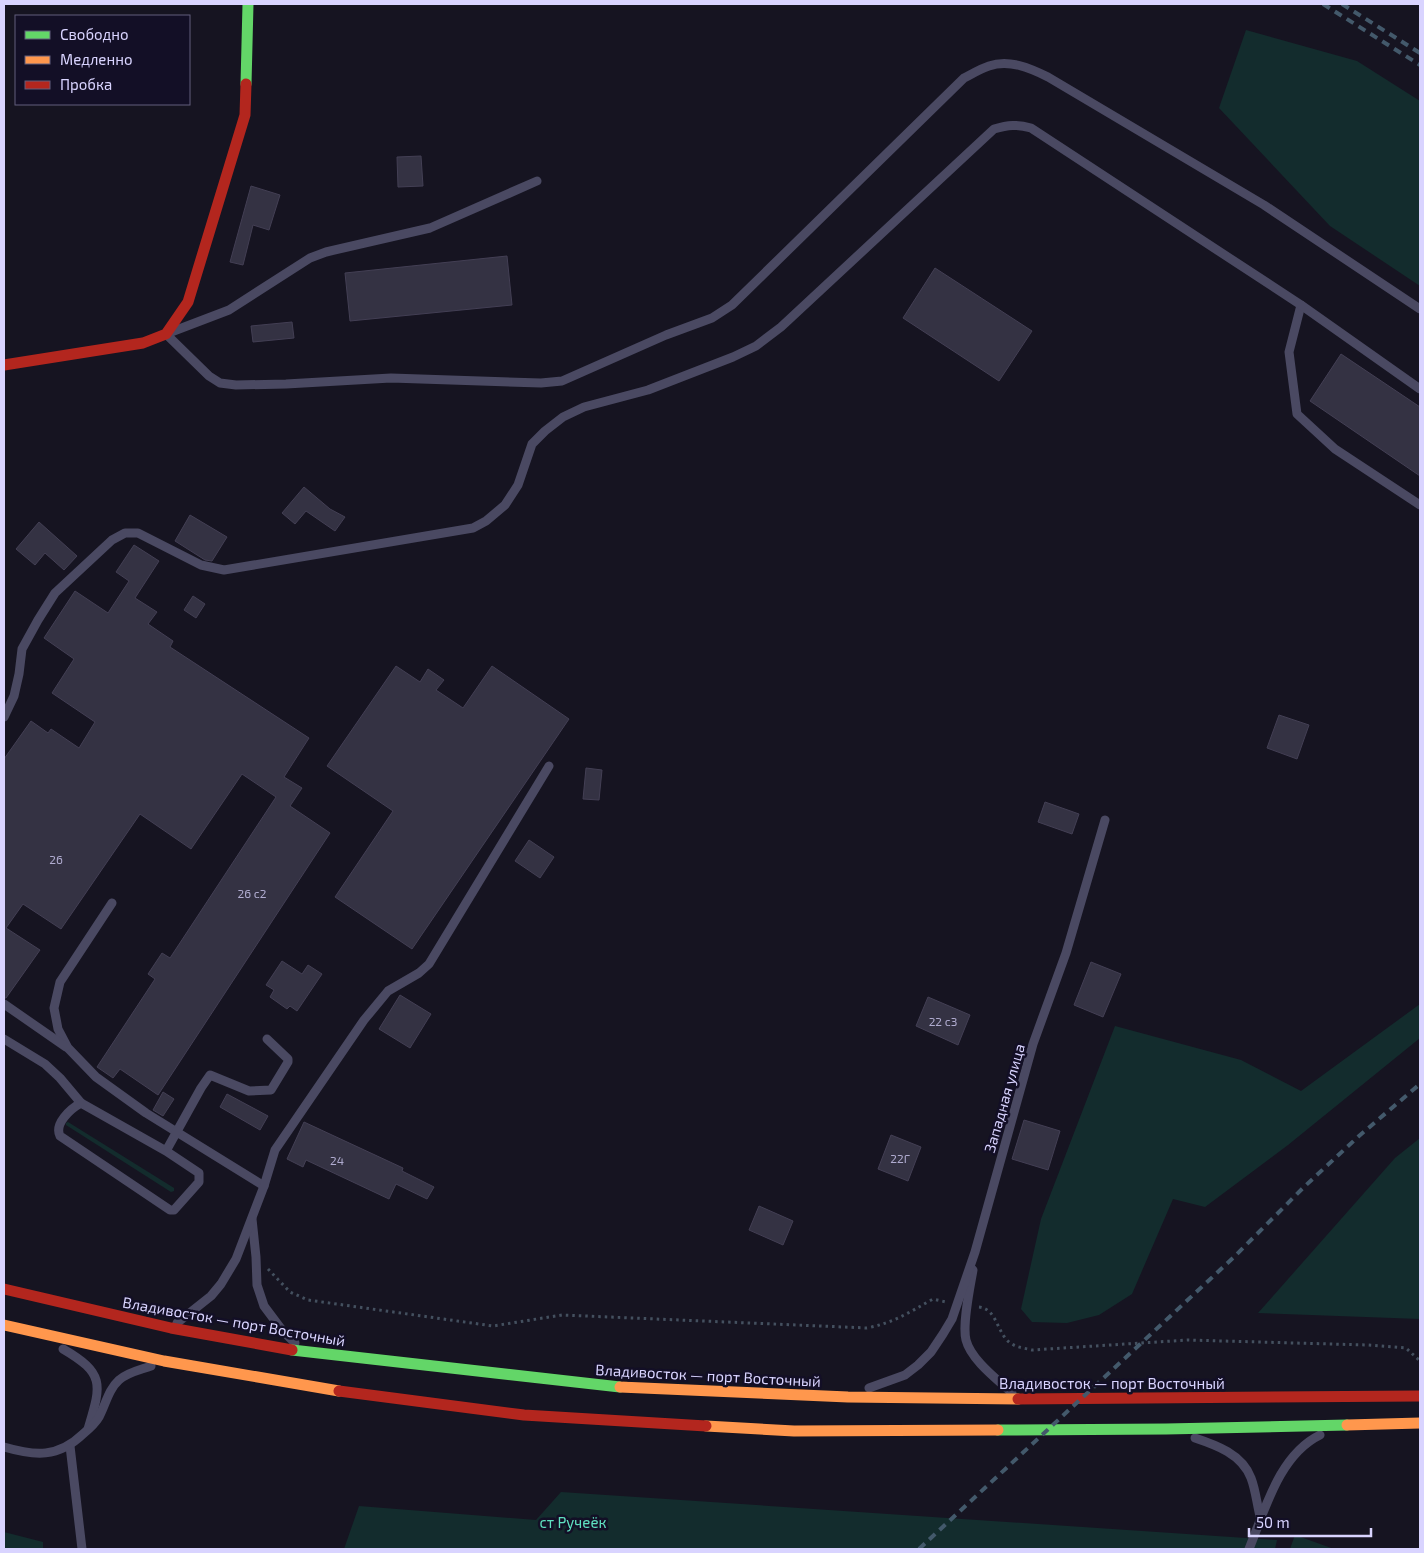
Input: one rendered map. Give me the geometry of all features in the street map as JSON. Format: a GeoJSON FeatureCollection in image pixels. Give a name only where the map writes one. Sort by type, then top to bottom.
{"type":"FeatureCollection","features":[{"type":"Feature","properties":{"kind":"main road"},"geometry":{"type":"LineString","coordinates":[[4,365],[142,343],[166,334],[188,302],[245,115],[248,4]]}},
{"type":"Feature","properties":{"kind":"main road"},"geometry":{"type":"LineString","coordinates":[[4,1283],[27,1294]]}},
{"type":"Feature","properties":{"kind":"main road","name":"Владивосток — порт Восточный"},"geometry":{"type":"LineString","coordinates":[[4,1289],[170,1328],[304,1352],[608,1387],[848,1397],[1018,1399],[1420,1396]]}},
{"type":"Feature","properties":{"kind":"main road"},"geometry":{"type":"LineString","coordinates":[[4,1325],[164,1362],[349,1393],[524,1415],[794,1431],[1166,1429],[1420,1423]]}},
{"type":"Feature","properties":{"kind":"lane"},"geometry":{"type":"LineString","coordinates":[[536,181],[430,228],[326,252],[310,258],[229,310],[166,334],[209,376],[220,383],[236,385],[391,378],[541,383],[562,381],[666,335],[712,318],[732,305],[964,78],[989,65],[1008,63],[1028,67],[1048,77],[1264,205],[1420,308]]}},
{"type":"Feature","properties":{"kind":"lane"},"geometry":{"type":"LineString","coordinates":[[4,716],[14,696],[22,649],[55,593],[112,540],[124,533],[138,533],[201,565],[224,570],[473,528],[486,521],[505,505],[518,485],[532,444],[544,431],[564,417],[584,407],[648,390],[733,357],[756,346],[781,327],[994,129],[1006,125],[1019,124],[1031,128],[1301,305],[1420,389]]}},
{"type":"Feature","properties":{"kind":"lane"},"geometry":{"type":"LineString","coordinates":[[1301,305],[1289,352],[1297,414],[1335,449],[1420,505]]}},
{"type":"Feature","properties":{"kind":"lane"},"geometry":{"type":"LineString","coordinates":[[170,1328],[211,1296],[221,1284],[236,1259],[264,1186],[275,1150],[364,1020],[388,991],[419,973],[429,964],[549,766]]}},
{"type":"Feature","properties":{"kind":"lane","name":"Западная улица"},"geometry":{"type":"LineString","coordinates":[[848,1397],[905,1374],[918,1365],[931,1352],[952,1319],[974,1252],[1033,1044],[1066,953],[1105,820]]}},
{"type":"Feature","properties":{"kind":"lane"},"geometry":{"type":"LineString","coordinates":[[68,1048],[58,1029],[54,1008],[60,982],[112,903]]}},
{"type":"Feature","properties":{"kind":"lane"},"geometry":{"type":"LineString","coordinates":[[4,1004],[68,1048],[96,1077],[146,1113],[264,1186]]}},
{"type":"Feature","properties":{"kind":"lane"},"geometry":{"type":"LineString","coordinates":[[4,1039],[45,1064],[60,1078],[81,1103],[166,1151],[198,1174],[199,1182],[174,1210],[162,1206],[60,1136],[58,1126],[74,1107],[81,1103]]}},
{"type":"Feature","properties":{"kind":"lane"},"geometry":{"type":"LineString","coordinates":[[166,1151],[210,1075],[249,1091],[271,1090],[288,1059],[266,1039]]}},
{"type":"Feature","properties":{"kind":"lane"},"geometry":{"type":"LineString","coordinates":[[252,1216],[257,1285],[264,1306],[282,1330],[304,1352]]}},
{"type":"Feature","properties":{"kind":"lane","name":"Западная улица"},"geometry":{"type":"LineString","coordinates":[[974,1252],[965,1326],[966,1340],[968,1346],[983,1366],[1018,1399]]}},
{"type":"Feature","properties":{"kind":"lane"},"geometry":{"type":"LineString","coordinates":[[38,1334],[79,1358],[96,1376],[98,1396],[87,1431]]}},
{"type":"Feature","properties":{"kind":"lane"},"geometry":{"type":"LineString","coordinates":[[4,1447],[24,1453],[46,1453],[70,1446],[99,1418],[111,1389],[122,1378],[164,1362]]}},
{"type":"Feature","properties":{"kind":"lane"},"geometry":{"type":"LineString","coordinates":[[1249,1549],[1268,1502],[1290,1458],[1311,1439],[1338,1426]]}},
{"type":"Feature","properties":{"kind":"lane"},"geometry":{"type":"LineString","coordinates":[[1166,1429],[1218,1446],[1238,1459],[1250,1476],[1261,1520]]}},
{"type":"Feature","properties":{"kind":"lane"},"geometry":{"type":"LineString","coordinates":[[70,1446],[82,1549]]}},
{"type":"Feature","properties":{"kind":"path"},"geometry":{"type":"LineString","coordinates":[[256,1257],[290,1292],[308,1300],[493,1326],[562,1315],[867,1328],[885,1325],[933,1299],[956,1305]]}},
{"type":"Feature","properties":{"kind":"path"},"geometry":{"type":"LineString","coordinates":[[968,1306],[985,1308],[993,1316],[1004,1336],[1011,1344],[1032,1350],[1188,1340],[1341,1344],[1406,1348],[1420,1360]]}},
{"type":"Feature","properties":{"kind":"green space"},"geometry":{"type":"Polygon","coordinates":[[[1246,30],[1357,61],[1420,101],[1420,286],[1330,226],[1219,108],[1246,30]]]}},
{"type":"Feature","properties":{"kind":"green space"},"geometry":{"type":"Polygon","coordinates":[[[1420,1004],[1420,1038],[1288,1145],[1205,1207],[1173,1199],[1132,1294],[1099,1315],[1067,1323],[1032,1322],[1021,1309],[1041,1219],[1115,1026],[1241,1060],[1301,1091],[1420,1004]]]}},
{"type":"Feature","properties":{"kind":"green space"},"geometry":{"type":"Polygon","coordinates":[[[68,1122],[174,1188],[174,1191],[171,1192],[66,1125],[68,1122]]]}},
{"type":"Feature","properties":{"kind":"green space"},"geometry":{"type":"Polygon","coordinates":[[[1420,1138],[1420,1319],[1258,1313],[1395,1158],[1420,1138]]]}},
{"type":"Feature","properties":{"kind":"green space","name":"ст Ручеёк"},"geometry":{"type":"Polygon","coordinates":[[[561,1492],[1277,1540],[1275,1549],[344,1549],[359,1506],[536,1520],[561,1492]]]}},
{"type":"Feature","properties":{"kind":"green space"},"geometry":{"type":"Polygon","coordinates":[[[4,1532],[43,1542],[43,1549],[4,1549],[4,1532]]]}},
{"type":"Feature","properties":{"kind":"green space"},"geometry":{"type":"Polygon","coordinates":[[[1295,1535],[1334,1549],[1290,1549],[1295,1535]]]}},
{"type":"Feature","properties":{"kind":"building"},"geometry":{"type":"Polygon","coordinates":[[[421,156],[423,186],[398,187],[397,157],[421,156]]]}},
{"type":"Feature","properties":{"kind":"building"},"geometry":{"type":"Polygon","coordinates":[[[251,186],[280,195],[269,230],[253,225],[243,265],[230,262],[251,186]]]}},
{"type":"Feature","properties":{"kind":"building"},"geometry":{"type":"Polygon","coordinates":[[[507,256],[512,305],[350,321],[345,273],[507,256]]]}},
{"type":"Feature","properties":{"kind":"building"},"geometry":{"type":"Polygon","coordinates":[[[935,268],[1032,331],[999,381],[903,318],[935,268]]]}},
{"type":"Feature","properties":{"kind":"building"},"geometry":{"type":"Polygon","coordinates":[[[292,322],[294,338],[253,342],[251,326],[292,322]]]}},
{"type":"Feature","properties":{"kind":"building"},"geometry":{"type":"Polygon","coordinates":[[[1341,354],[1420,407],[1420,476],[1310,401],[1341,354]]]}},
{"type":"Feature","properties":{"kind":"building"},"geometry":{"type":"Polygon","coordinates":[[[304,487],[330,509],[345,517],[335,531],[306,511],[295,524],[282,513],[304,487]]]}},
{"type":"Feature","properties":{"kind":"building"},"geometry":{"type":"Polygon","coordinates":[[[190,515],[227,537],[212,561],[205,560],[175,541],[190,515]]]}},
{"type":"Feature","properties":{"kind":"building"},"geometry":{"type":"Polygon","coordinates":[[[39,522],[77,556],[64,570],[45,553],[35,565],[16,549],[39,522]]]}},
{"type":"Feature","properties":{"kind":"building"},"geometry":{"type":"Polygon","coordinates":[[[134,545],[159,561],[135,598],[157,612],[148,624],[173,641],[170,647],[309,738],[284,777],[302,788],[290,806],[330,833],[158,1095],[120,1069],[113,1078],[97,1067],[155,979],[148,974],[162,953],[170,958],[276,797],[242,774],[191,849],[140,814],[61,929],[23,904],[6,928],[40,950],[6,998],[4,998],[4,759],[31,721],[48,733],[51,729],[79,748],[95,722],[52,693],[74,659],[44,638],[75,591],[108,613],[129,581],[116,572],[134,545]]]}},
{"type":"Feature","properties":{"kind":"building"},"geometry":{"type":"Polygon","coordinates":[[[193,596],[205,604],[196,618],[184,610],[193,596]]]}},
{"type":"Feature","properties":{"kind":"building"},"geometry":{"type":"Polygon","coordinates":[[[396,666],[420,682],[428,669],[444,680],[436,690],[463,708],[492,666],[569,719],[412,949],[335,897],[393,811],[327,766],[396,666]]]}},
{"type":"Feature","properties":{"kind":"building"},"geometry":{"type":"Polygon","coordinates":[[[1279,715],[1309,725],[1297,759],[1267,748],[1279,715]]]}},
{"type":"Feature","properties":{"kind":"building"},"geometry":{"type":"Polygon","coordinates":[[[586,768],[602,770],[599,800],[583,799],[586,768]]]}},
{"type":"Feature","properties":{"kind":"building"},"geometry":{"type":"Polygon","coordinates":[[[1045,802],[1079,814],[1072,834],[1038,822],[1045,802]]]}},
{"type":"Feature","properties":{"kind":"building"},"geometry":{"type":"Polygon","coordinates":[[[529,840],[554,857],[540,878],[515,861],[529,840]]]}},
{"type":"Feature","properties":{"kind":"building"},"geometry":{"type":"Polygon","coordinates":[[[282,961],[302,974],[308,965],[322,974],[297,1011],[290,1006],[287,1009],[270,997],[274,990],[266,985],[282,961]]]}},
{"type":"Feature","properties":{"kind":"building"},"geometry":{"type":"Polygon","coordinates":[[[1091,962],[1121,974],[1103,1017],[1074,1005],[1091,962]]]}},
{"type":"Feature","properties":{"kind":"building"},"geometry":{"type":"Polygon","coordinates":[[[400,995],[431,1014],[410,1048],[379,1029],[400,995]]]}},
{"type":"Feature","properties":{"kind":"building"},"geometry":{"type":"Polygon","coordinates":[[[928,997],[970,1015],[958,1045],[916,1026],[928,997]]]}},
{"type":"Feature","properties":{"kind":"building"},"geometry":{"type":"Polygon","coordinates":[[[163,1092],[174,1099],[163,1116],[153,1110],[163,1092]]]}},
{"type":"Feature","properties":{"kind":"building"},"geometry":{"type":"Polygon","coordinates":[[[227,1094],[268,1116],[260,1130],[220,1107],[227,1094]]]}},
{"type":"Feature","properties":{"kind":"building"},"geometry":{"type":"Polygon","coordinates":[[[1024,1120],[1060,1131],[1048,1170],[1012,1159],[1024,1120]]]}},
{"type":"Feature","properties":{"kind":"building"},"geometry":{"type":"Polygon","coordinates":[[[304,1122],[403,1168],[402,1171],[434,1187],[427,1199],[396,1184],[389,1199],[306,1160],[303,1167],[287,1159],[304,1122]]]}},
{"type":"Feature","properties":{"kind":"building"},"geometry":{"type":"Polygon","coordinates":[[[891,1135],[921,1147],[908,1181],[878,1169],[891,1135]]]}},
{"type":"Feature","properties":{"kind":"building"},"geometry":{"type":"Polygon","coordinates":[[[759,1206],[793,1221],[783,1245],[749,1230],[759,1206]]]}},
{"type":"Feature","properties":{"kind":"railway"},"geometry":{"type":"LineString","coordinates":[[1323,4],[1420,65]]}},
{"type":"Feature","properties":{"kind":"railway"},"geometry":{"type":"LineString","coordinates":[[1342,4],[1420,53]]}},
{"type":"Feature","properties":{"kind":"railway"},"geometry":{"type":"LineString","coordinates":[[919,1549],[1233,1258],[1305,1186],[1359,1136],[1420,1084]]}},
{"type":"Feature","properties":{"kind":"traffic: fast"},"geometry":{"type":"LineString","coordinates":[[246,84],[248,4]]}},
{"type":"Feature","properties":{"kind":"traffic: fast"},"geometry":{"type":"LineString","coordinates":[[292,1350],[620,1387]]}},
{"type":"Feature","properties":{"kind":"traffic: fast"},"geometry":{"type":"LineString","coordinates":[[998,1430],[1347,1425]]}},
{"type":"Feature","properties":{"kind":"traffic: slow"},"geometry":{"type":"LineString","coordinates":[[4,1325],[164,1361],[339,1391]]}},
{"type":"Feature","properties":{"kind":"traffic: slow"},"geometry":{"type":"LineString","coordinates":[[620,1387],[848,1397],[1018,1399]]}},
{"type":"Feature","properties":{"kind":"traffic: slow"},"geometry":{"type":"LineString","coordinates":[[1347,1425],[1420,1423]]}},
{"type":"Feature","properties":{"kind":"traffic: slow"},"geometry":{"type":"LineString","coordinates":[[706,1426],[794,1431],[998,1430]]}},
{"type":"Feature","properties":{"kind":"traffic: jam"},"geometry":{"type":"LineString","coordinates":[[4,365],[143,343],[166,334],[188,302],[245,115],[246,84]]}},
{"type":"Feature","properties":{"kind":"traffic: jam"},"geometry":{"type":"LineString","coordinates":[[4,1289],[171,1328],[292,1350]]}},
{"type":"Feature","properties":{"kind":"traffic: jam"},"geometry":{"type":"LineString","coordinates":[[339,1391],[524,1415],[706,1426]]}},
{"type":"Feature","properties":{"kind":"traffic: jam"},"geometry":{"type":"LineString","coordinates":[[1018,1399],[1420,1396]]}}]}
